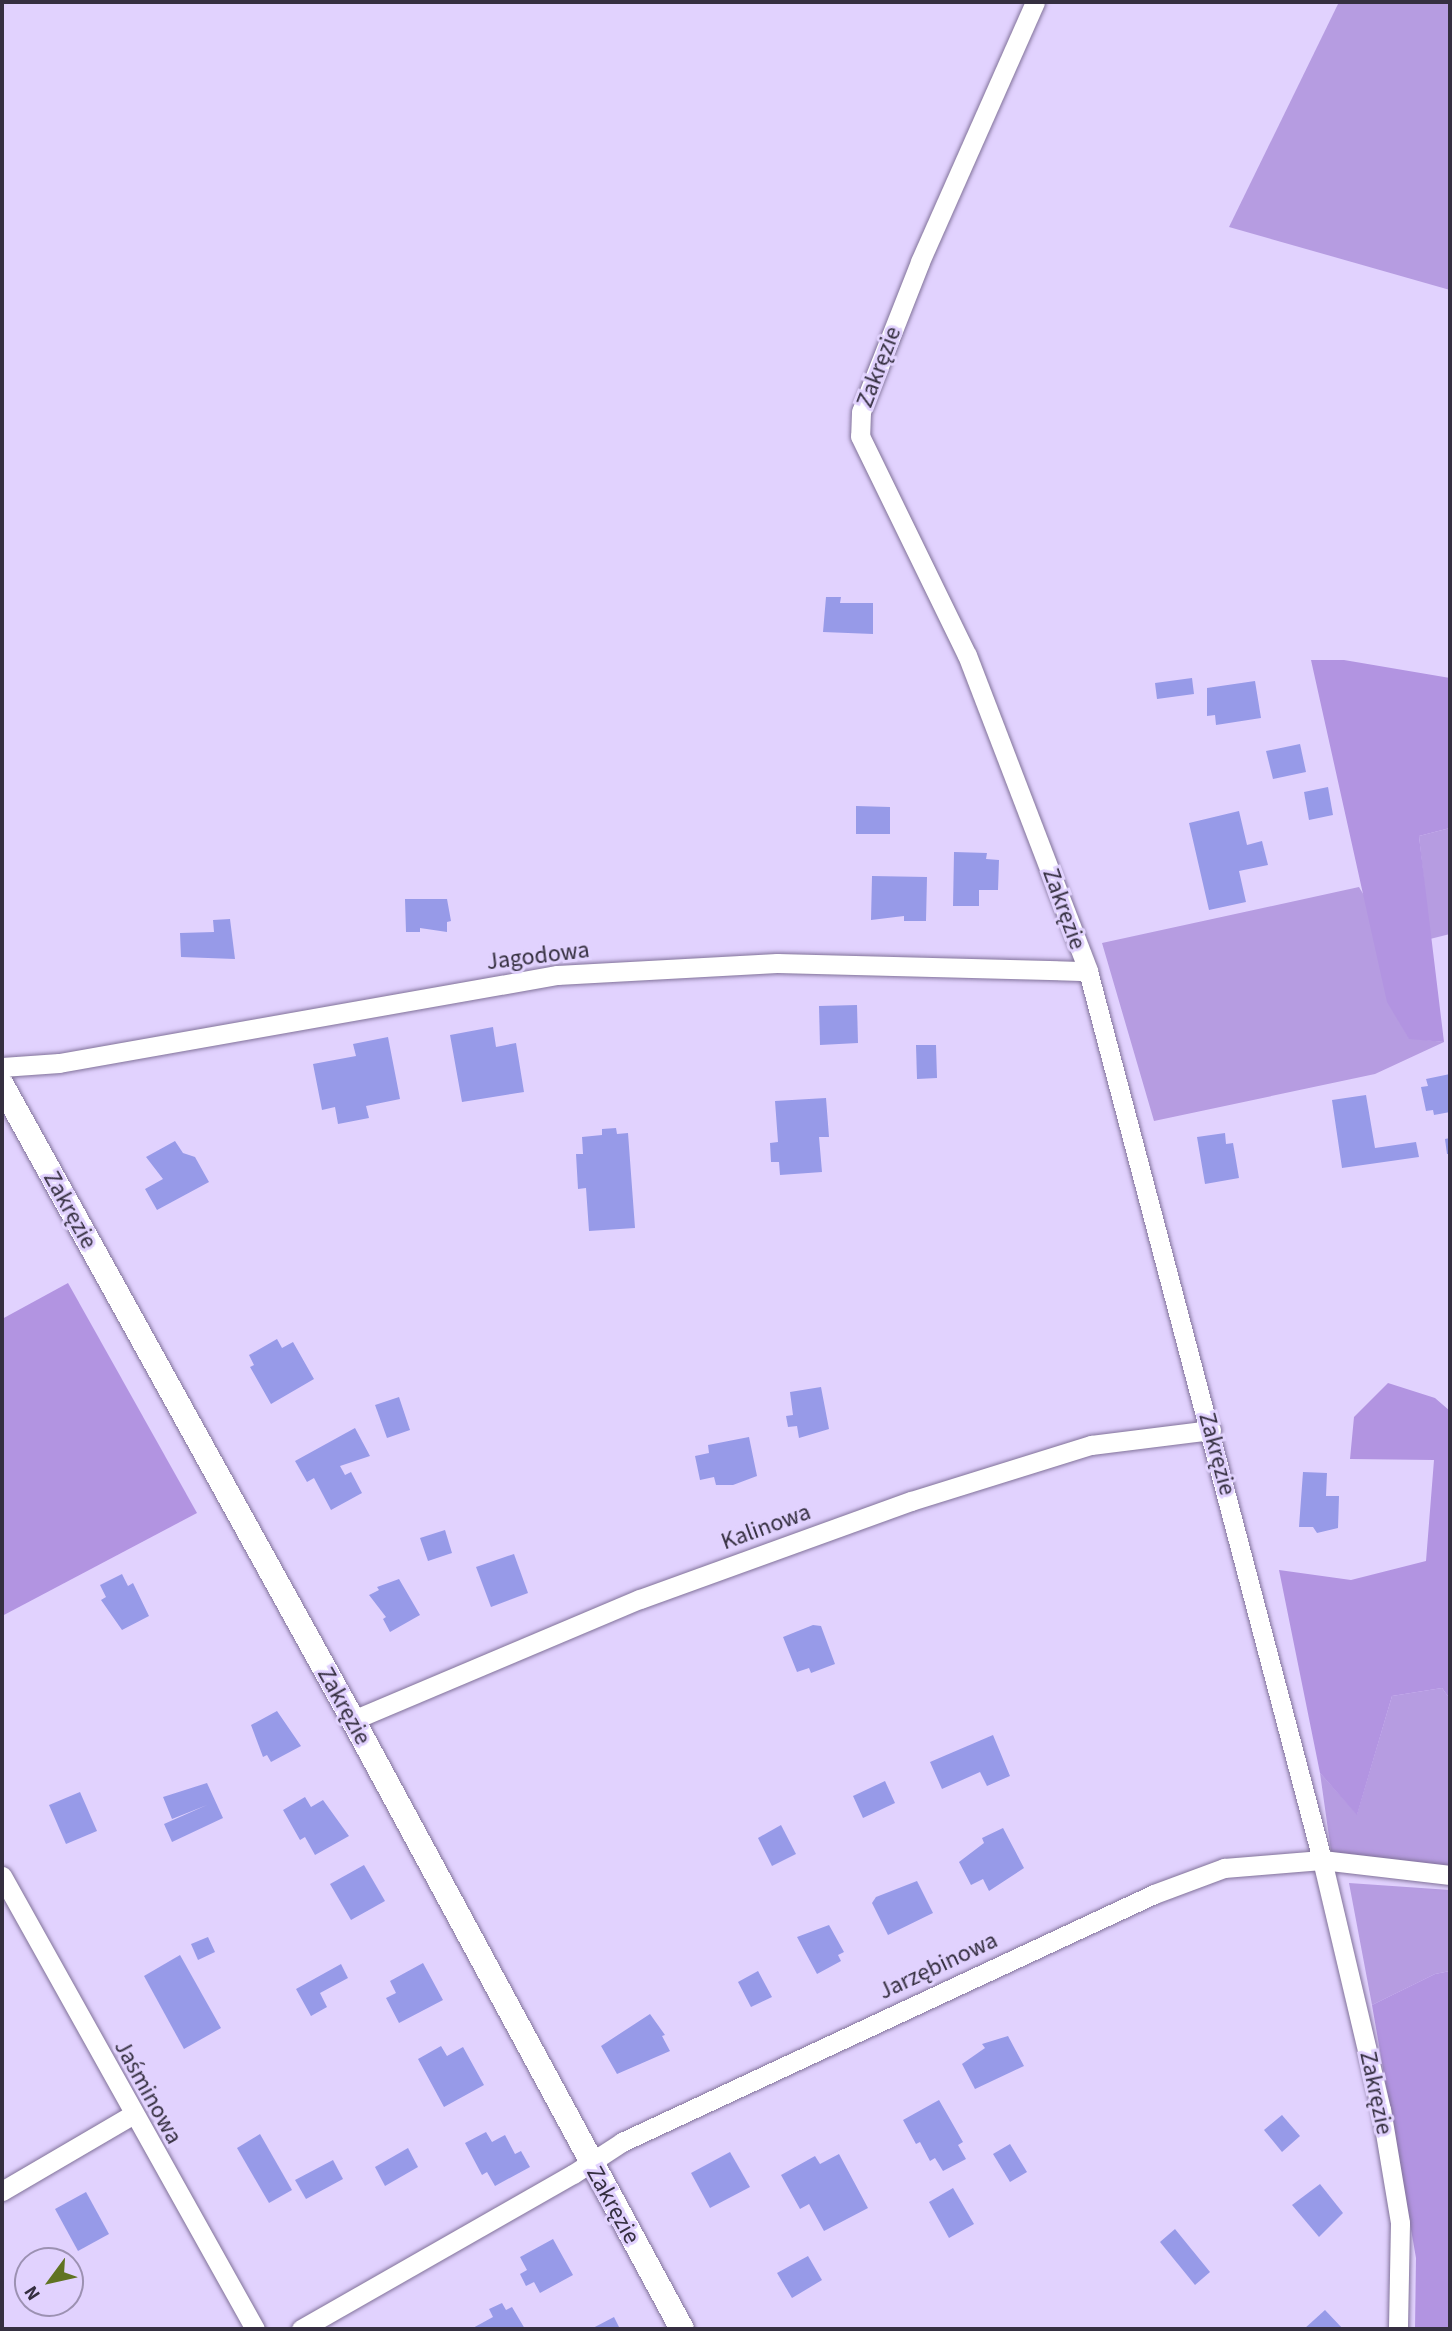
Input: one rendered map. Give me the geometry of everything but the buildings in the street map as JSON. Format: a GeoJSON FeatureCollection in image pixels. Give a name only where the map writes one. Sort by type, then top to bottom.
{"type":"FeatureCollection","features":[{"type":"Feature","properties":{"kind":"street","name":"Zakręzie"},"geometry":{"type":"LineString","coordinates":[[1035,2],[915,275],[861,412],[860,436],[967,655],[1088,971],[1211,1430],[1322,1860],[1381,2109],[1400,2223],[1398,2329]]}},
{"type":"Feature","properties":{"kind":"street","name":"Jagodowa"},"geometry":{"type":"LineString","coordinates":[[2,1068],[59,1063],[557,975],[777,963],[1088,971]]}},
{"type":"Feature","properties":{"kind":"street","name":"Zakręzie"},"geometry":{"type":"LineString","coordinates":[[2,1085],[353,1720],[589,2163],[682,2329]]}},
{"type":"Feature","properties":{"kind":"street","name":"Kalinowa"},"geometry":{"type":"LineString","coordinates":[[353,1720],[640,1598],[911,1500],[1091,1445],[1211,1430]]}},
{"type":"Feature","properties":{"kind":"street"},"geometry":{"type":"LineString","coordinates":[[1322,1860],[1450,1875]]}},
{"type":"Feature","properties":{"kind":"street","name":"Jarzębinowa"},"geometry":{"type":"LineString","coordinates":[[301,2329],[634,2136],[1154,1894],[1224,1868],[1322,1860]]}},
{"type":"Feature","properties":{"kind":"street","name":"Jaśminowa"},"geometry":{"type":"LineString","coordinates":[[2,1876],[132,2115],[255,2329]]}},
{"type":"Feature","properties":{"kind":"street"},"geometry":{"type":"LineString","coordinates":[[2,2191],[132,2115]]}},
{"type":"Feature","properties":{"kind":"shaded area"},"geometry":{"type":"Polygon","coordinates":[[[1339,2],[1450,2],[1450,290],[1229,227],[1339,2]]]}},
{"type":"Feature","properties":{"kind":"shaded area"},"geometry":{"type":"Polygon","coordinates":[[[1311,660],[1344,660],[1450,678],[1450,828],[1419,836],[1444,1042],[1409,1039],[1387,1002],[1311,660]]]}},
{"type":"Feature","properties":{"kind":"shaded area"},"geometry":{"type":"Polygon","coordinates":[[[1450,828],[1450,934],[1430,939],[1419,836],[1450,828]]]}},
{"type":"Feature","properties":{"kind":"shaded area"},"geometry":{"type":"Polygon","coordinates":[[[1359,887],[1368,902],[1388,1002],[1409,1038],[1444,1042],[1375,1074],[1154,1121],[1102,943],[1359,887]]]}},
{"type":"Feature","properties":{"kind":"shaded area"},"geometry":{"type":"Polygon","coordinates":[[[68,1283],[197,1513],[2,1616],[2,1319],[68,1283]]]}},
{"type":"Feature","properties":{"kind":"shaded area"},"geometry":{"type":"Polygon","coordinates":[[[1388,1383],[1435,1398],[1450,1411],[1450,1699],[1442,1688],[1392,1696],[1357,1815],[1320,1773],[1279,1570],[1351,1580],[1426,1561],[1434,1460],[1350,1459],[1354,1417],[1388,1383]]]}},
{"type":"Feature","properties":{"kind":"shaded area"},"geometry":{"type":"Polygon","coordinates":[[[1442,1688],[1450,1699],[1450,1870],[1332,1858],[1320,1773],[1357,1814],[1392,1696],[1442,1688]]]}},
{"type":"Feature","properties":{"kind":"shaded area"},"geometry":{"type":"Polygon","coordinates":[[[1349,1883],[1450,1890],[1450,1971],[1435,1974],[1372,2005],[1349,1883]]]}},
{"type":"Feature","properties":{"kind":"shaded area"},"geometry":{"type":"Polygon","coordinates":[[[1450,1971],[1450,2329],[1415,2329],[1416,2258],[1372,2005],[1435,1974],[1450,1971]]]}}]}
